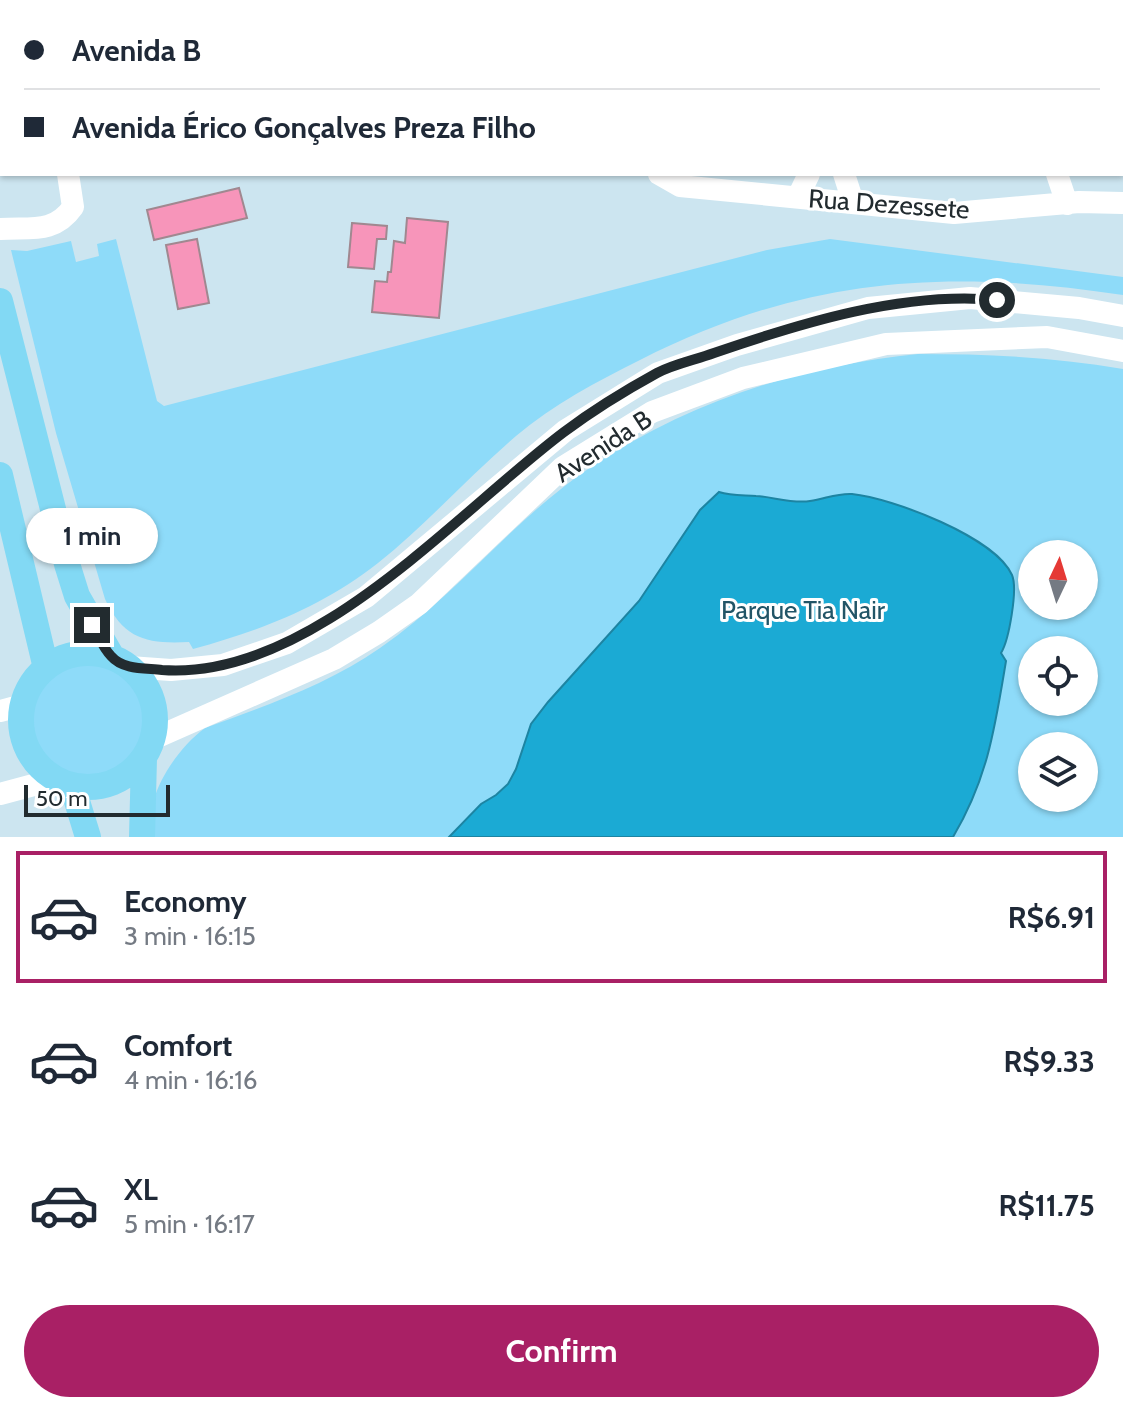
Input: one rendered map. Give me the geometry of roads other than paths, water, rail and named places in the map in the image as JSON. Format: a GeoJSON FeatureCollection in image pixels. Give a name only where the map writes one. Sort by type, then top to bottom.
{"type":"FeatureCollection","features":[{"type":"Feature","properties":{"kind":"main road"},"geometry":{"type":"LineString","coordinates":[[0,301],[70,574],[87,615],[120,662],[143,682],[152,700],[156,720],[149,748],[142,837]]}},
{"type":"Feature","properties":{"kind":"main road"},"geometry":{"type":"LineString","coordinates":[[0,475],[46,668]]}},
{"type":"Feature","properties":{"kind":"main road"},"geometry":{"type":"LineString","coordinates":[[120,662],[93,653],[73,655],[46,668],[11,708],[22,727],[27,748],[39,766],[64,782],[93,787],[113,783],[130,773],[149,748]]}},
{"type":"Feature","properties":{"kind":"main road"},"geometry":{"type":"LineString","coordinates":[[64,782],[88,837]]}},
{"type":"Feature","properties":{"kind":"street"},"geometry":{"type":"LineString","coordinates":[[0,229],[54,226],[65,219],[73,207],[68,176]]}},
{"type":"Feature","properties":{"kind":"street","name":"Rua Dezessete"},"geometry":{"type":"LineString","coordinates":[[662,176],[680,186],[954,213],[1073,203],[1123,203]]}},
{"type":"Feature","properties":{"kind":"street"},"geometry":{"type":"LineString","coordinates":[[798,197],[808,176]]}},
{"type":"Feature","properties":{"kind":"street"},"geometry":{"type":"LineString","coordinates":[[845,176],[853,202]]}},
{"type":"Feature","properties":{"kind":"street"},"geometry":{"type":"LineString","coordinates":[[1058,176],[1073,203],[1123,188]]}},
{"type":"Feature","properties":{"kind":"street","name":"Avenida B"},"geometry":{"type":"LineString","coordinates":[[120,662],[171,670],[223,665],[287,643],[366,597],[566,430],[658,373],[737,345],[868,308],[970,298],[1079,308],[1123,316]]}},
{"type":"Feature","properties":{"kind":"street","name":"Avenida B"},"geometry":{"type":"LineString","coordinates":[[149,748],[334,659],[379,632],[419,604],[563,467],[652,412],[743,378],[886,344],[1047,337],[1123,351]]}},
{"type":"Feature","properties":{"kind":"street"},"geometry":{"type":"LineString","coordinates":[[0,794],[64,782]]}},
{"type":"Feature","properties":{"kind":"park label","name":"Parque Tia Nair"},"geometry":{"type":"Point","coordinates":[803,610]}}]}
